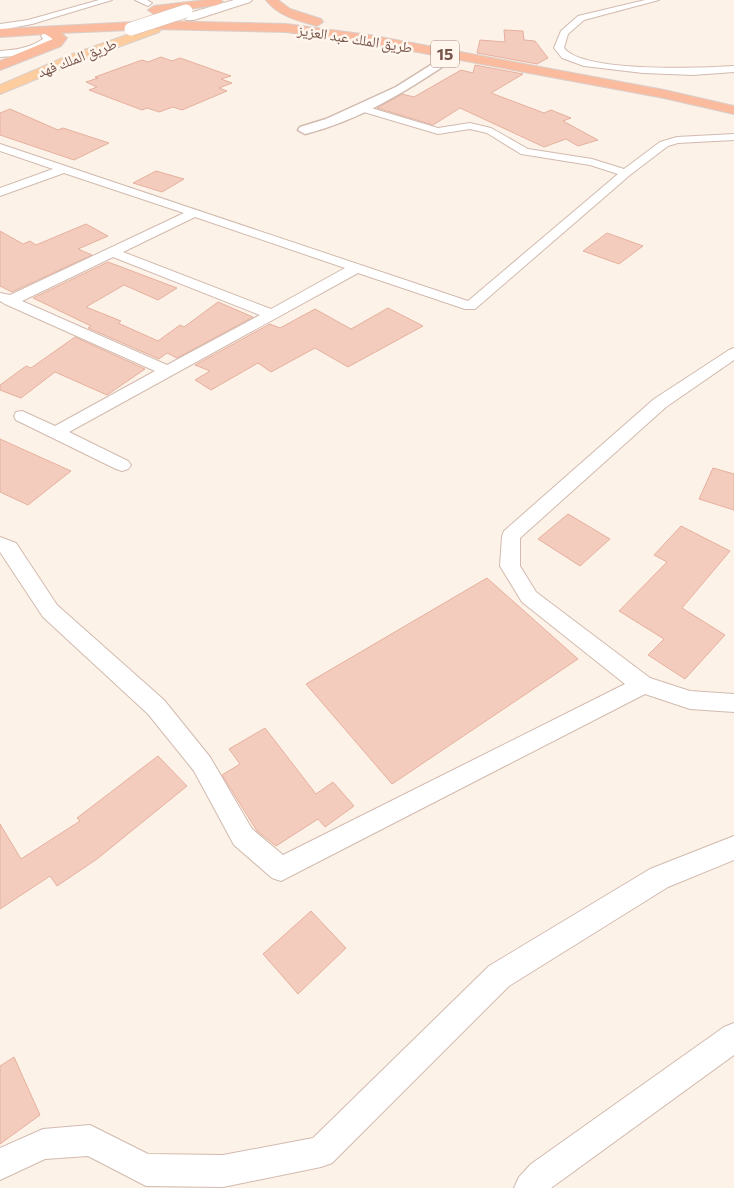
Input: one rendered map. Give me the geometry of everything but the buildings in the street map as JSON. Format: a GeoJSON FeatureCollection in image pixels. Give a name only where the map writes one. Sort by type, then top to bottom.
{"type":"FeatureCollection","features":[{"type":"Feature","properties":{"kind":"highway"},"geometry":{"type":"LineString","coordinates":[[272,0],[275,5],[317,22],[448,51]]}},
{"type":"Feature","properties":{"kind":"highway"},"geometry":{"type":"LineString","coordinates":[[138,6],[220,1]]}},
{"type":"Feature","properties":{"kind":"highway"},"geometry":{"type":"LineString","coordinates":[[0,27],[118,15]]}},
{"type":"Feature","properties":{"kind":"highway","name":"طريق الملك عبد العزيز"},"geometry":{"type":"LineString","coordinates":[[0,27],[249,20],[335,27],[734,110]]}},
{"type":"Feature","properties":{"kind":"highway","name":"طريق الملك عبد العزيز"},"geometry":{"type":"LineString","coordinates":[[0,33],[154,25],[278,28],[369,39],[556,67],[734,100]]}},
{"type":"Feature","properties":{"kind":"highway"},"geometry":{"type":"LineString","coordinates":[[0,66],[57,43],[61,38],[42,32]]}},
{"type":"Feature","properties":{"kind":"highway"},"geometry":{"type":"LineString","coordinates":[[130,32],[167,37],[320,38],[427,54],[448,51]]}},
{"type":"Feature","properties":{"kind":"main road"},"geometry":{"type":"LineString","coordinates":[[130,32],[188,14],[246,0]]}},
{"type":"Feature","properties":{"kind":"main road"},"geometry":{"type":"LineString","coordinates":[[188,14],[220,1]]}},
{"type":"Feature","properties":{"kind":"main road","name":"طريق الملك فهد"},"geometry":{"type":"LineString","coordinates":[[0,80],[55,56],[130,32],[155,29],[188,14]]}},
{"type":"Feature","properties":{"kind":"main road","name":"طريق الملك فهد"},"geometry":{"type":"LineString","coordinates":[[0,90],[130,32]]}},
{"type":"Feature","properties":{"kind":"street"},"geometry":{"type":"LineString","coordinates":[[0,27],[29,22],[108,0]]}},
{"type":"Feature","properties":{"kind":"street"},"geometry":{"type":"LineString","coordinates":[[655,0],[581,18],[564,33],[559,48],[565,56],[584,63],[643,70],[693,72],[734,69]]}},
{"type":"Feature","properties":{"kind":"street"},"geometry":{"type":"LineString","coordinates":[[138,6],[148,3]]}},
{"type":"Feature","properties":{"kind":"street"},"geometry":{"type":"LineString","coordinates":[[0,54],[19,53],[43,44],[48,40],[42,32]]}},
{"type":"Feature","properties":{"kind":"street"},"geometry":{"type":"LineString","coordinates":[[305,130],[331,122],[400,90],[448,51]]}},
{"type":"Feature","properties":{"kind":"street"},"geometry":{"type":"LineString","coordinates":[[556,67],[565,56]]}},
{"type":"Feature","properties":{"kind":"street"},"geometry":{"type":"LineString","coordinates":[[722,70],[734,74]]}},
{"type":"Feature","properties":{"kind":"street"},"geometry":{"type":"LineString","coordinates":[[361,108],[438,131],[470,126],[491,131],[525,152],[592,162],[626,173]]}},
{"type":"Feature","properties":{"kind":"street"},"geometry":{"type":"LineString","coordinates":[[0,147],[470,306],[626,173],[664,144],[677,140],[734,137]]}},
{"type":"Feature","properties":{"kind":"street"},"geometry":{"type":"LineString","coordinates":[[0,192],[63,169]]}},
{"type":"Feature","properties":{"kind":"street"},"geometry":{"type":"LineString","coordinates":[[5,299],[112,252],[194,213]]}},
{"type":"Feature","properties":{"kind":"street"},"geometry":{"type":"LineString","coordinates":[[112,252],[271,314]]}},
{"type":"Feature","properties":{"kind":"street"},"geometry":{"type":"LineString","coordinates":[[56,432],[356,268]]}},
{"type":"Feature","properties":{"kind":"street"},"geometry":{"type":"LineString","coordinates":[[5,299],[167,372]]}},
{"type":"Feature","properties":{"kind":"street"},"geometry":{"type":"LineString","coordinates":[[734,353],[660,403],[511,536],[510,566],[530,597],[642,685],[690,700],[734,704]]}},
{"type":"Feature","properties":{"kind":"street"},"geometry":{"type":"LineString","coordinates":[[22,416],[122,464]]}},
{"type":"Feature","properties":{"kind":"street"},"geometry":{"type":"LineString","coordinates":[[0,544],[9,548],[50,612],[156,707],[202,764],[243,837],[281,869],[642,685]]}},
{"type":"Feature","properties":{"kind":"street"},"geometry":{"type":"LineString","coordinates":[[0,1164],[43,1144],[90,1140],[146,1170],[223,1171],[321,1152],[498,976],[659,878],[734,848]]}},
{"type":"Feature","properties":{"kind":"street"},"geometry":{"type":"LineString","coordinates":[[530,1188],[542,1176],[734,1037]]}}]}
